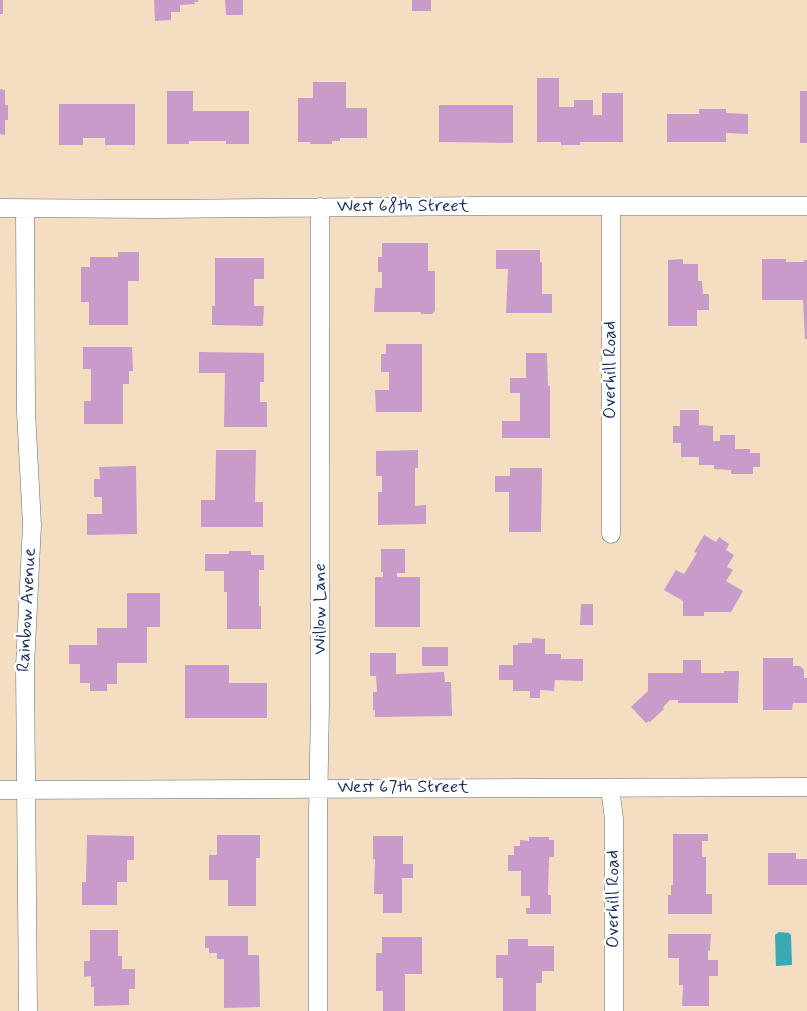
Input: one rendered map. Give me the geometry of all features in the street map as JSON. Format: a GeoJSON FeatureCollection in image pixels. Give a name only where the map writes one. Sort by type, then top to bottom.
{"type":"FeatureCollection","features":[{"type":"Feature","properties":{"kind":"street","name":"West 68th Street"},"geometry":{"type":"LineString","coordinates":[[0,208],[807,206]]}},
{"type":"Feature","properties":{"kind":"street","name":"Willow Lane"},"geometry":{"type":"LineString","coordinates":[[318,1011],[320,207]]}},
{"type":"Feature","properties":{"kind":"street","name":"Overhill Road"},"geometry":{"type":"LineString","coordinates":[[611,534],[612,207]]}},
{"type":"Feature","properties":{"kind":"street","name":"Rainbow Avenue"},"geometry":{"type":"LineString","coordinates":[[25,209],[26,412],[32,525],[25,666],[28,1011]]}},
{"type":"Feature","properties":{"kind":"street","name":"West 67th Street"},"geometry":{"type":"LineString","coordinates":[[0,790],[807,787]]}},
{"type":"Feature","properties":{"kind":"street","name":"Overhill Road"},"geometry":{"type":"LineString","coordinates":[[610,788],[614,819],[614,1011]]}},
{"type":"Feature","properties":{"kind":"water"},"geometry":{"type":"Polygon","coordinates":[[[779,932],[791,935],[792,965],[776,966],[775,935],[779,932]]]}},
{"type":"Feature","properties":{"kind":"building"},"geometry":{"type":"Polygon","coordinates":[[[0,0],[3,0],[3,14],[0,14],[0,0]]]}},
{"type":"Feature","properties":{"kind":"building"},"geometry":{"type":"Polygon","coordinates":[[[154,0],[198,0],[198,2],[180,5],[180,12],[171,12],[171,20],[155,21],[154,0]]]}},
{"type":"Feature","properties":{"kind":"building"},"geometry":{"type":"Polygon","coordinates":[[[225,0],[243,0],[243,15],[226,15],[225,0]]]}},
{"type":"Feature","properties":{"kind":"building"},"geometry":{"type":"Polygon","coordinates":[[[412,0],[431,0],[431,11],[412,11],[412,0]]]}},
{"type":"Feature","properties":{"kind":"building"},"geometry":{"type":"Polygon","coordinates":[[[537,78],[559,78],[559,107],[574,107],[574,100],[593,100],[593,115],[602,115],[602,93],[623,93],[623,142],[580,142],[580,145],[561,145],[561,142],[537,142],[537,78]]]}},
{"type":"Feature","properties":{"kind":"building"},"geometry":{"type":"Polygon","coordinates":[[[313,82],[346,82],[346,108],[367,108],[367,138],[340,138],[340,141],[332,141],[332,144],[298,142],[298,98],[313,98],[313,82]]]}},
{"type":"Feature","properties":{"kind":"building"},"geometry":{"type":"Polygon","coordinates":[[[0,89],[5,90],[5,105],[8,105],[5,135],[0,134],[0,89]]]}},
{"type":"Feature","properties":{"kind":"building"},"geometry":{"type":"Polygon","coordinates":[[[167,91],[193,91],[193,111],[249,111],[249,144],[226,144],[226,141],[189,141],[189,144],[167,144],[167,91]]]}},
{"type":"Feature","properties":{"kind":"building"},"geometry":{"type":"Polygon","coordinates":[[[800,91],[807,91],[807,143],[800,143],[800,91]]]}},
{"type":"Feature","properties":{"kind":"building"},"geometry":{"type":"Polygon","coordinates":[[[59,104],[135,104],[135,145],[105,145],[105,138],[83,138],[83,145],[59,145],[59,104]]]}},
{"type":"Feature","properties":{"kind":"building"},"geometry":{"type":"Polygon","coordinates":[[[439,105],[513,105],[513,143],[439,142],[439,105]]]}},
{"type":"Feature","properties":{"kind":"building"},"geometry":{"type":"Polygon","coordinates":[[[699,109],[726,109],[726,113],[748,114],[748,134],[726,133],[726,142],[667,142],[667,114],[699,114],[699,109]]]}},
{"type":"Feature","properties":{"kind":"building"},"geometry":{"type":"Polygon","coordinates":[[[382,243],[428,243],[428,271],[435,271],[435,311],[432,314],[422,314],[420,312],[374,312],[375,288],[382,288],[382,272],[378,272],[378,257],[382,257],[382,243]]]}},
{"type":"Feature","properties":{"kind":"building"},"geometry":{"type":"Polygon","coordinates":[[[496,250],[540,250],[542,294],[552,294],[552,313],[506,313],[508,269],[496,269],[496,250]]]}},
{"type":"Feature","properties":{"kind":"building"},"geometry":{"type":"Polygon","coordinates":[[[118,252],[139,252],[139,281],[128,281],[128,325],[89,325],[89,302],[81,302],[81,267],[90,267],[90,257],[118,257],[118,252]]]}},
{"type":"Feature","properties":{"kind":"building"},"geometry":{"type":"Polygon","coordinates":[[[215,258],[264,258],[264,279],[254,279],[254,306],[264,306],[263,326],[212,325],[212,306],[215,306],[215,258]]]}},
{"type":"Feature","properties":{"kind":"building"},"geometry":{"type":"Polygon","coordinates":[[[683,259],[683,264],[698,264],[698,281],[702,281],[703,294],[709,294],[709,310],[697,310],[697,326],[668,326],[668,260],[683,259]]]}},
{"type":"Feature","properties":{"kind":"building"},"geometry":{"type":"Polygon","coordinates":[[[762,259],[786,259],[786,262],[804,262],[804,260],[807,260],[807,339],[805,339],[803,300],[762,300],[762,259]]]}},
{"type":"Feature","properties":{"kind":"building"},"geometry":{"type":"Polygon","coordinates":[[[386,344],[422,344],[422,412],[376,412],[375,390],[389,390],[389,372],[381,372],[381,354],[386,354],[386,344]]]}},
{"type":"Feature","properties":{"kind":"building"},"geometry":{"type":"Polygon","coordinates":[[[83,347],[132,347],[133,371],[129,371],[129,384],[123,384],[123,424],[84,424],[84,401],[91,401],[91,369],[83,369],[83,347]]]}},
{"type":"Feature","properties":{"kind":"building"},"geometry":{"type":"Polygon","coordinates":[[[199,352],[264,353],[264,382],[260,382],[260,402],[267,402],[267,427],[224,427],[225,373],[199,373],[199,352]]]}},
{"type":"Feature","properties":{"kind":"building"},"geometry":{"type":"Polygon","coordinates":[[[526,353],[547,353],[548,386],[550,386],[550,438],[502,438],[502,421],[520,421],[520,393],[510,393],[510,378],[526,378],[526,353]]]}},
{"type":"Feature","properties":{"kind":"building"},"geometry":{"type":"Polygon","coordinates":[[[680,410],[699,410],[699,425],[713,426],[713,441],[720,441],[720,435],[735,435],[735,449],[750,449],[750,453],[760,453],[760,467],[753,467],[753,474],[731,474],[731,470],[714,469],[714,465],[699,465],[699,457],[681,457],[681,443],[673,443],[673,426],[680,426],[680,410]]]}},
{"type":"Feature","properties":{"kind":"building"},"geometry":{"type":"Polygon","coordinates":[[[216,450],[256,450],[255,502],[263,502],[263,527],[201,527],[201,500],[215,500],[216,450]]]}},
{"type":"Feature","properties":{"kind":"building"},"geometry":{"type":"Polygon","coordinates":[[[418,450],[418,468],[415,468],[415,506],[426,505],[426,524],[378,525],[378,492],[382,492],[382,476],[376,476],[376,451],[418,450]]]}},
{"type":"Feature","properties":{"kind":"building"},"geometry":{"type":"Polygon","coordinates":[[[136,466],[137,534],[87,535],[87,514],[102,514],[102,497],[94,497],[94,479],[100,479],[99,467],[136,466]]]}},
{"type":"Feature","properties":{"kind":"building"},"geometry":{"type":"Polygon","coordinates":[[[510,468],[542,468],[541,532],[509,532],[509,492],[495,492],[495,476],[510,476],[510,468]]]}},
{"type":"Feature","properties":{"kind":"building"},"geometry":{"type":"Polygon","coordinates":[[[704,535],[716,542],[719,537],[729,544],[726,550],[734,555],[727,567],[733,570],[726,581],[743,591],[731,612],[704,612],[704,616],[683,616],[683,601],[664,590],[676,570],[684,574],[697,553],[694,552],[704,535]]]}},
{"type":"Feature","properties":{"kind":"building"},"geometry":{"type":"Polygon","coordinates":[[[381,549],[405,549],[405,573],[397,573],[397,577],[420,577],[420,627],[375,627],[375,577],[383,577],[383,572],[381,572],[381,549]]]}},
{"type":"Feature","properties":{"kind":"building"},"geometry":{"type":"Polygon","coordinates":[[[229,551],[251,551],[251,555],[264,555],[264,570],[259,570],[261,629],[227,629],[227,592],[224,592],[224,571],[205,571],[205,554],[229,554],[229,551]]]}},
{"type":"Feature","properties":{"kind":"building"},"geometry":{"type":"Polygon","coordinates":[[[127,593],[160,593],[160,627],[147,627],[147,663],[117,663],[117,684],[107,684],[107,691],[90,691],[90,683],[80,683],[80,664],[69,664],[69,645],[97,645],[97,628],[127,628],[127,593]]]}},
{"type":"Feature","properties":{"kind":"building"},"geometry":{"type":"Polygon","coordinates":[[[581,604],[593,604],[593,625],[580,625],[581,604]]]}},
{"type":"Feature","properties":{"kind":"building"},"geometry":{"type":"Polygon","coordinates":[[[532,638],[545,639],[545,654],[561,654],[561,659],[583,659],[583,681],[555,680],[554,691],[540,690],[540,698],[530,698],[530,691],[513,691],[513,680],[499,680],[499,665],[513,665],[513,645],[532,643],[532,638]]]}},
{"type":"Feature","properties":{"kind":"building"},"geometry":{"type":"Polygon","coordinates":[[[422,647],[448,647],[448,666],[422,666],[422,647]]]}},
{"type":"Feature","properties":{"kind":"building"},"geometry":{"type":"Polygon","coordinates":[[[370,653],[396,653],[396,674],[444,672],[445,682],[451,682],[452,716],[375,717],[373,692],[377,692],[376,676],[370,676],[370,653]]]}},
{"type":"Feature","properties":{"kind":"building"},"geometry":{"type":"Polygon","coordinates":[[[763,658],[793,658],[793,666],[800,666],[804,670],[804,678],[807,678],[807,703],[793,703],[792,710],[763,710],[763,658]]]}},
{"type":"Feature","properties":{"kind":"building"},"geometry":{"type":"Polygon","coordinates":[[[683,660],[701,660],[701,673],[739,671],[738,703],[678,703],[678,700],[670,700],[663,707],[664,709],[650,722],[646,723],[631,707],[648,691],[648,673],[683,673],[683,660]]]}},
{"type":"Feature","properties":{"kind":"building"},"geometry":{"type":"Polygon","coordinates":[[[185,665],[229,665],[229,683],[267,683],[267,718],[185,718],[185,665]]]}},
{"type":"Feature","properties":{"kind":"building"},"geometry":{"type":"Polygon","coordinates":[[[673,834],[708,834],[708,841],[702,841],[702,857],[706,857],[706,894],[712,894],[712,914],[668,914],[668,895],[671,895],[671,885],[673,885],[673,834]]]}},
{"type":"Feature","properties":{"kind":"building"},"geometry":{"type":"Polygon","coordinates":[[[87,835],[134,836],[134,860],[127,860],[127,882],[117,882],[117,905],[82,905],[82,882],[86,882],[87,835]]]}},
{"type":"Feature","properties":{"kind":"building"},"geometry":{"type":"Polygon","coordinates":[[[217,835],[260,835],[260,858],[256,858],[256,906],[228,906],[228,880],[209,880],[209,855],[217,855],[217,835]]]}},
{"type":"Feature","properties":{"kind":"building"},"geometry":{"type":"Polygon","coordinates":[[[373,836],[403,836],[403,864],[413,864],[413,878],[402,878],[402,913],[383,913],[383,894],[374,894],[375,859],[373,859],[373,836]]]}},
{"type":"Feature","properties":{"kind":"building"},"geometry":{"type":"Polygon","coordinates":[[[529,837],[549,837],[549,840],[554,840],[554,857],[549,857],[548,895],[551,895],[551,914],[526,914],[526,908],[530,908],[530,896],[521,896],[521,871],[508,871],[508,855],[514,855],[514,846],[520,846],[520,840],[529,841],[529,837]]]}},
{"type":"Feature","properties":{"kind":"building"},"geometry":{"type":"Polygon","coordinates":[[[768,853],[796,853],[796,859],[807,859],[807,885],[768,885],[768,853]]]}},
{"type":"Feature","properties":{"kind":"building"},"geometry":{"type":"Polygon","coordinates":[[[90,930],[118,930],[118,956],[122,956],[122,969],[135,969],[135,989],[129,989],[129,1005],[94,1006],[94,987],[91,987],[91,976],[84,977],[84,961],[90,961],[90,930]]]}},
{"type":"Feature","properties":{"kind":"building"},"geometry":{"type":"Polygon","coordinates":[[[668,934],[711,934],[708,960],[718,960],[718,976],[709,976],[709,1006],[682,1006],[683,985],[679,985],[679,958],[668,958],[668,934]]]}},
{"type":"Feature","properties":{"kind":"building"},"geometry":{"type":"Polygon","coordinates":[[[205,936],[248,936],[248,955],[259,955],[260,1007],[224,1008],[224,959],[217,959],[217,953],[209,953],[209,948],[205,948],[205,936]]]}},
{"type":"Feature","properties":{"kind":"building"},"geometry":{"type":"Polygon","coordinates":[[[382,937],[422,937],[422,974],[405,974],[405,1011],[383,1011],[383,991],[376,991],[376,953],[382,953],[382,937]]]}},
{"type":"Feature","properties":{"kind":"building"},"geometry":{"type":"Polygon","coordinates":[[[508,939],[528,939],[528,946],[554,946],[554,971],[542,971],[542,983],[536,983],[536,1011],[503,1011],[503,978],[496,978],[496,955],[508,955],[508,939]]]}}]}
